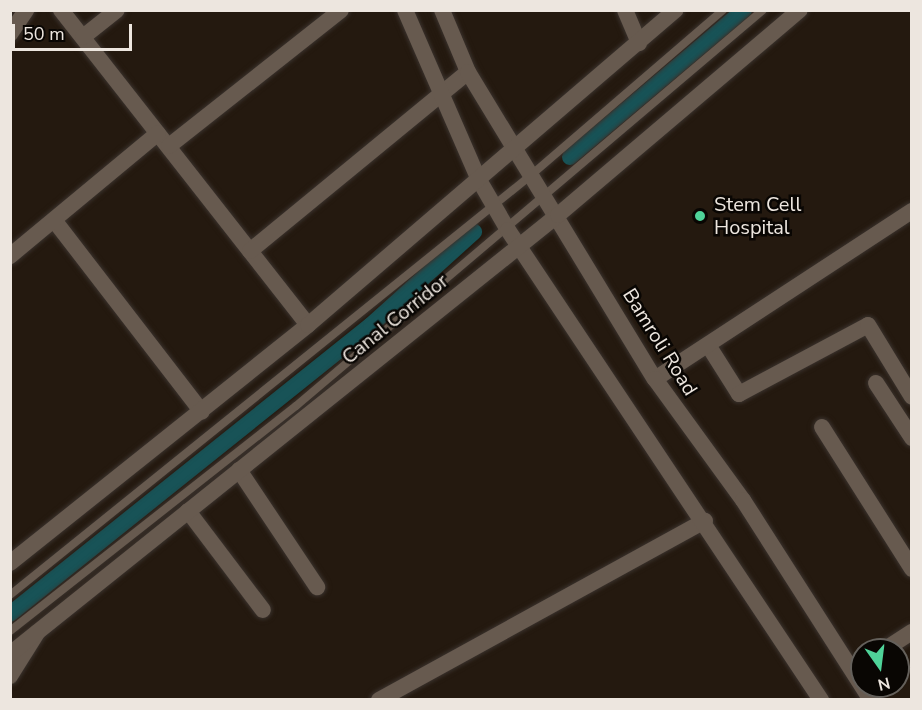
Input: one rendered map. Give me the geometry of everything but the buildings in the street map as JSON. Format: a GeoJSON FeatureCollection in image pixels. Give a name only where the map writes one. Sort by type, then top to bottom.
{"type":"FeatureCollection","features":[{"type":"Feature","properties":{"kind":"street"},"geometry":{"type":"LineString","coordinates":[[10,34],[26,10]]}},
{"type":"Feature","properties":{"kind":"street"},"geometry":{"type":"LineString","coordinates":[[61,10],[309,325]]}},
{"type":"Feature","properties":{"kind":"street"},"geometry":{"type":"LineString","coordinates":[[83,37],[117,10]]}},
{"type":"Feature","properties":{"kind":"street"},"geometry":{"type":"LineString","coordinates":[[169,146],[340,10]]}},
{"type":"Feature","properties":{"kind":"street"},"geometry":{"type":"LineString","coordinates":[[405,10],[440,95],[479,180],[508,230],[705,521],[820,699]]}},
{"type":"Feature","properties":{"kind":"street","name":"Bamroli Road"},"geometry":{"type":"LineString","coordinates":[[442,10],[468,72],[513,150],[558,215],[656,379],[743,500],[850,659]]}},
{"type":"Feature","properties":{"kind":"street"},"geometry":{"type":"LineString","coordinates":[[625,10],[639,43]]}},
{"type":"Feature","properties":{"kind":"street"},"geometry":{"type":"LineString","coordinates":[[10,563],[309,325],[675,10]]}},
{"type":"Feature","properties":{"kind":"street","name":"Canal Corridor"},"geometry":{"type":"LineString","coordinates":[[10,654],[558,215],[800,10]]}},
{"type":"Feature","properties":{"kind":"street"},"geometry":{"type":"LineString","coordinates":[[250,251],[468,72]]}},
{"type":"Feature","properties":{"kind":"street"},"geometry":{"type":"LineString","coordinates":[[10,256],[158,133]]}},
{"type":"Feature","properties":{"kind":"street"},"geometry":{"type":"LineString","coordinates":[[656,379],[912,211]]}},
{"type":"Feature","properties":{"kind":"street"},"geometry":{"type":"LineString","coordinates":[[54,220],[202,412]]}},
{"type":"Feature","properties":{"kind":"street"},"geometry":{"type":"LineString","coordinates":[[708,345],[739,394],[868,325],[912,397]]}},
{"type":"Feature","properties":{"kind":"street"},"geometry":{"type":"LineString","coordinates":[[876,383],[912,438]]}},
{"type":"Feature","properties":{"kind":"street"},"geometry":{"type":"LineString","coordinates":[[822,427],[912,569]]}},
{"type":"Feature","properties":{"kind":"street"},"geometry":{"type":"LineString","coordinates":[[239,470],[317,587]]}},
{"type":"Feature","properties":{"kind":"street"},"geometry":{"type":"LineString","coordinates":[[188,511],[263,610]]}},
{"type":"Feature","properties":{"kind":"street"},"geometry":{"type":"LineString","coordinates":[[379,699],[705,521]]}},
{"type":"Feature","properties":{"kind":"street"},"geometry":{"type":"LineString","coordinates":[[10,676],[38,632]]}},
{"type":"Feature","properties":{"kind":"lane"},"geometry":{"type":"LineString","coordinates":[[10,595],[494,206],[723,10]]}},
{"type":"Feature","properties":{"kind":"lane"},"geometry":{"type":"LineString","coordinates":[[10,631],[296,406],[546,198],[764,10]]}},
{"type":"Feature","properties":{"kind":"waterway"},"geometry":{"type":"LineString","coordinates":[[570,157],[744,10]]}},
{"type":"Feature","properties":{"kind":"waterway"},"geometry":{"type":"LineString","coordinates":[[10,614],[371,325],[474,232]]}},
{"type":"Feature","properties":{"kind":"place","name":"Stem Cell Hospital"},"geometry":{"type":"Point","coordinates":[700,216]}}]}
